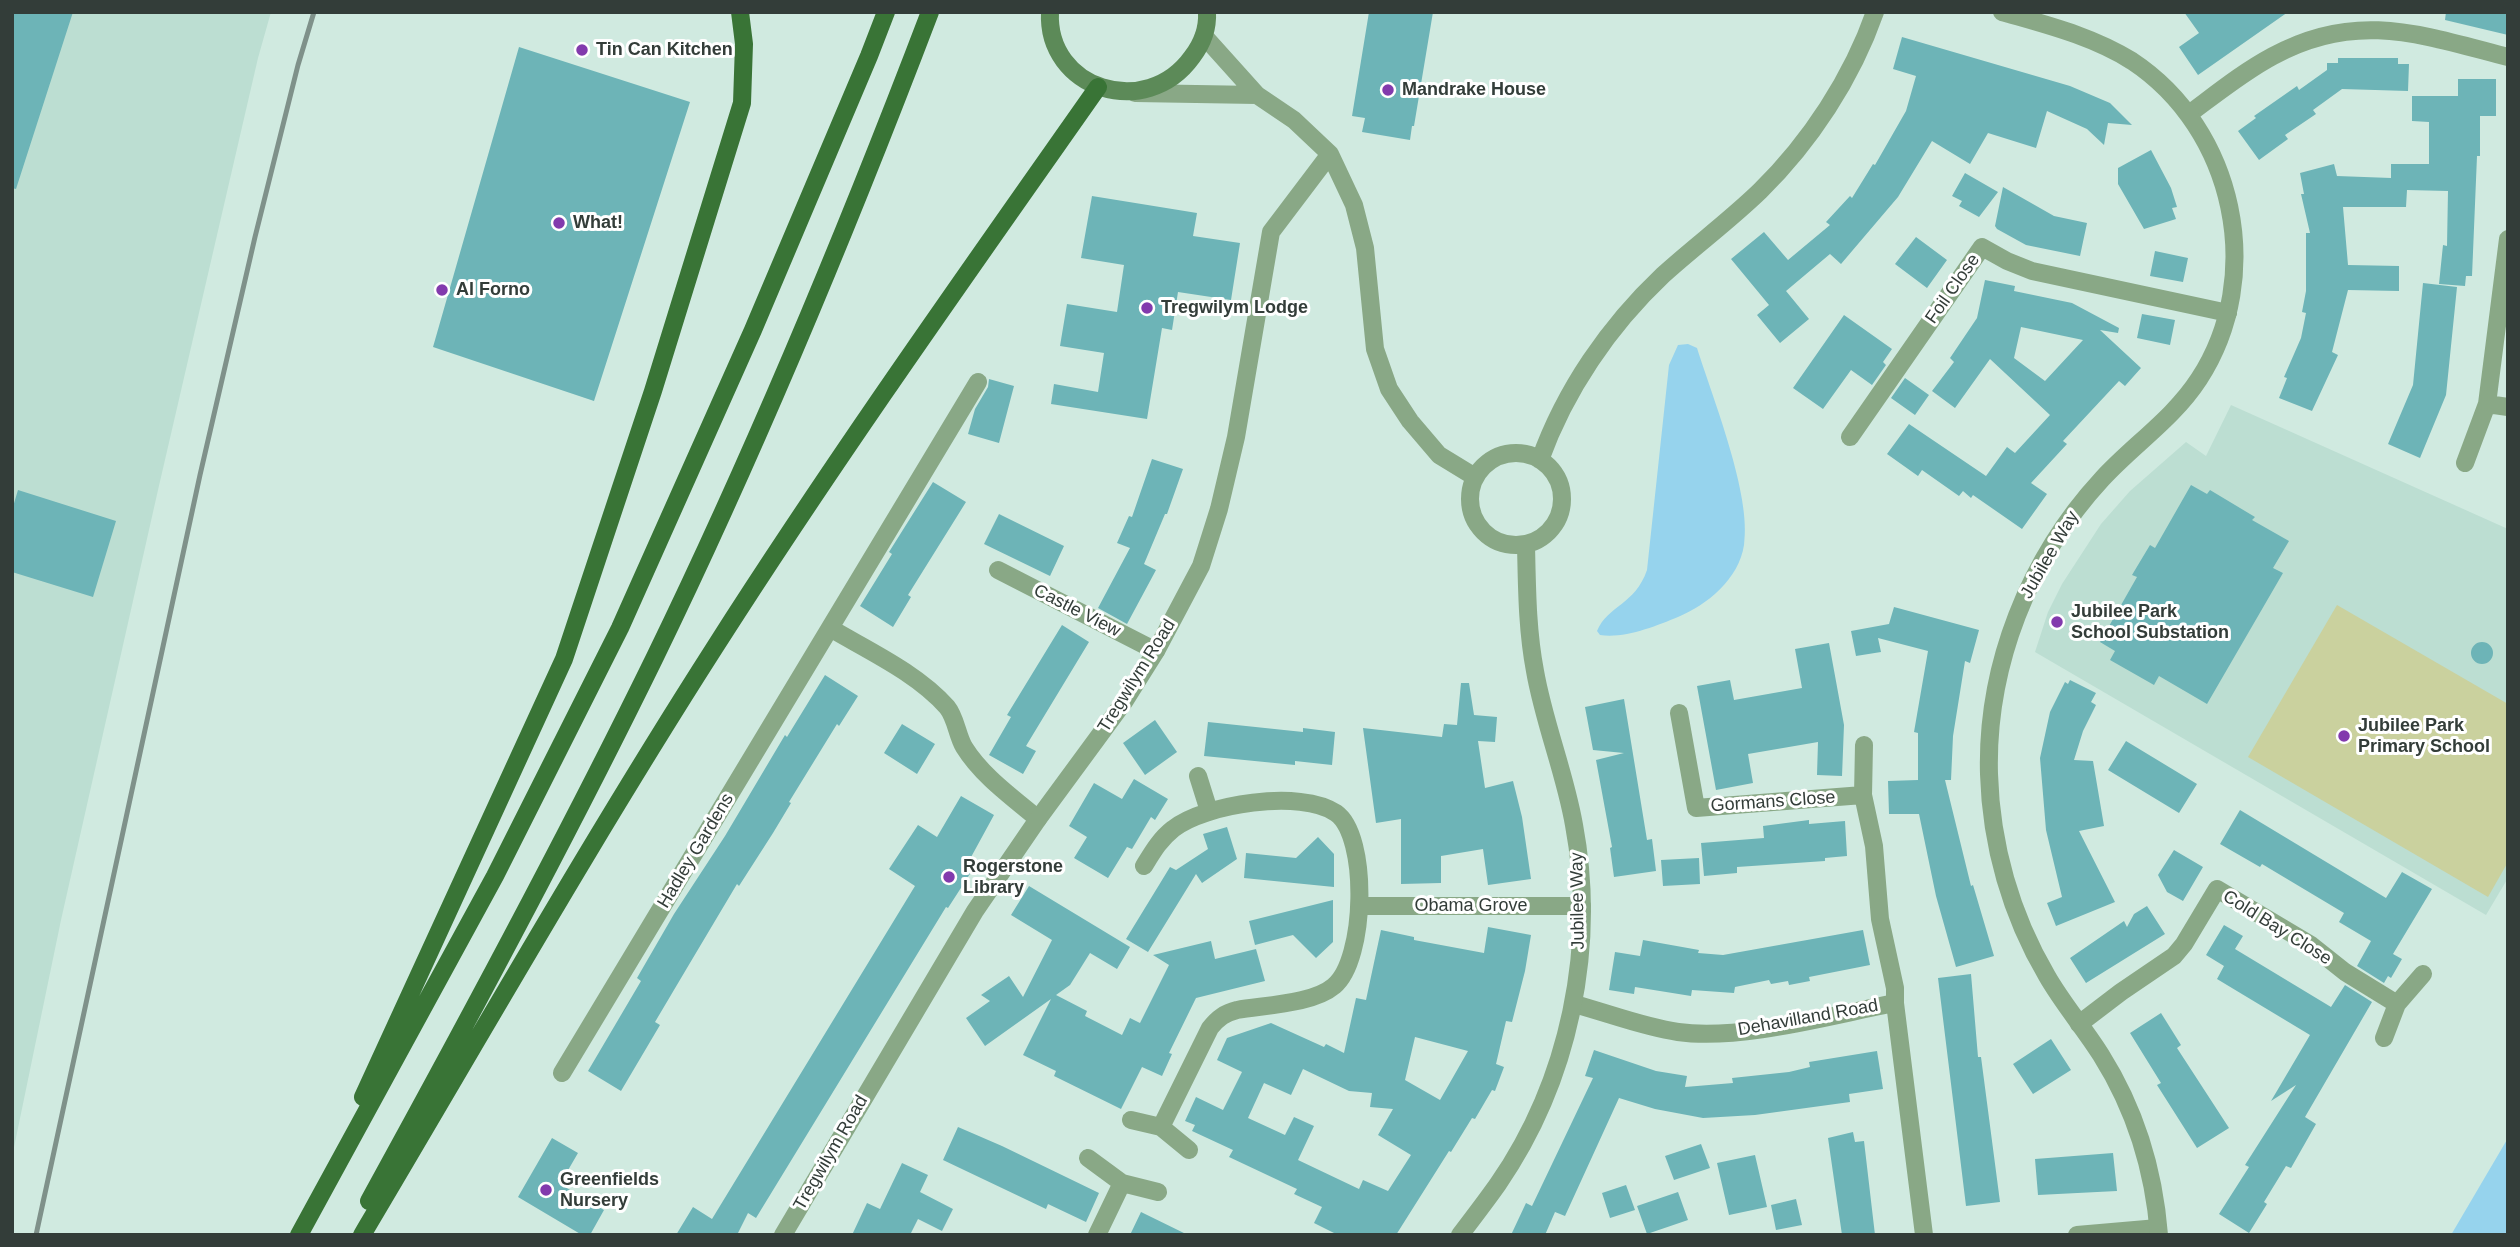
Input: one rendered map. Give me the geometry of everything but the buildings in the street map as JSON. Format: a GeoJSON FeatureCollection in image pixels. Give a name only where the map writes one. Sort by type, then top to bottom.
{"type":"FeatureCollection","features":[{"type":"Feature","properties":{"kind":"main road"},"geometry":{"type":"LineString","coordinates":[[302,1229],[564,659],[657,379],[742,103],[744,44],[740,12]]}},
{"type":"Feature","properties":{"kind":"main road"},"geometry":{"type":"LineString","coordinates":[[302,1229],[495,876],[620,628],[753,330],[886,12]]}},
{"type":"Feature","properties":{"kind":"main road"},"geometry":{"type":"LineString","coordinates":[[351,1235],[507,950],[655,656],[746,461],[877,151],[930,12]]}},
{"type":"Feature","properties":{"kind":"main road"},"geometry":{"type":"LineString","coordinates":[[1047,16],[1056,46],[1071,69],[1098,87],[1125,93],[1151,90],[1181,73],[1201,45],[1207,12]]}},
{"type":"Feature","properties":{"kind":"main road"},"geometry":{"type":"LineString","coordinates":[[362,1235],[608,820],[715,647],[829,474],[1098,87]]}},
{"type":"Feature","properties":{"kind":"street"},"geometry":{"type":"LineString","coordinates":[[1540,460],[1568,396],[1614,329],[1664,275],[1761,190],[1806,138],[1843,81],[1875,12]]}},
{"type":"Feature","properties":{"kind":"street","name":"Jubilee Way"},"geometry":{"type":"LineString","coordinates":[[2002,12],[2100,43],[2133,62],[2163,86],[2189,114],[2211,150],[2227,190],[2234,233],[2234,274],[2228,313],[2217,347],[2198,380],[2172,413],[2103,477],[2059,533],[2024,596],[2011,630],[1993,700],[1989,772],[1991,808],[2005,879],[2031,946],[2048,978],[2100,1054],[2134,1120],[2149,1167],[2159,1232]]}},
{"type":"Feature","properties":{"kind":"street"},"geometry":{"type":"LineString","coordinates":[[2189,114],[2273,55],[2348,21],[2508,57]]}},
{"type":"Feature","properties":{"kind":"street"},"geometry":{"type":"LineString","coordinates":[[1204,36],[1257,95],[1294,120],[1330,153],[1354,205],[1365,248],[1375,349],[1389,390],[1410,421],[1439,455],[1475,477]]}},
{"type":"Feature","properties":{"kind":"street"},"geometry":{"type":"LineString","coordinates":[[1125,93],[1257,95]]}},
{"type":"Feature","properties":{"kind":"street","name":"Tregwilym Road"},"geometry":{"type":"LineString","coordinates":[[783,1235],[975,911],[1038,819],[1124,702],[1156,651],[1201,566],[1219,509],[1250,359],[1270,232],[1330,153]]}},
{"type":"Feature","properties":{"kind":"street"},"geometry":{"type":"LineString","coordinates":[[2465,463],[2487,404],[2508,239]]}},
{"type":"Feature","properties":{"kind":"street","name":"Foil Close"},"geometry":{"type":"LineString","coordinates":[[1850,437],[1982,247],[2032,271],[2228,313]]}},
{"type":"Feature","properties":{"kind":"street","name":"Hadley Gardens"},"geometry":{"type":"LineString","coordinates":[[562,1073],[978,382]]}},
{"type":"Feature","properties":{"kind":"street"},"geometry":{"type":"LineString","coordinates":[[2487,404],[2508,407]]}},
{"type":"Feature","properties":{"kind":"street"},"geometry":{"type":"LineString","coordinates":[[1523,454],[1540,460],[1553,473],[1561,489],[1561,508],[1555,524],[1542,537],[1526,544],[1508,545],[1492,539],[1479,527],[1471,511],[1470,494],[1475,477],[1488,463],[1504,455],[1523,454]]}},
{"type":"Feature","properties":{"kind":"street","name":"Jubilee Way"},"geometry":{"type":"LineString","coordinates":[[1460,1235],[1499,1183],[1538,1112],[1553,1076],[1574,1004],[1582,906],[1580,865],[1574,824],[1535,671],[1527,607],[1526,544]]}},
{"type":"Feature","properties":{"kind":"street","name":"Castle View"},"geometry":{"type":"LineString","coordinates":[[998,570],[1156,651]]}},
{"type":"Feature","properties":{"kind":"street"},"geometry":{"type":"LineString","coordinates":[[830,628],[905,673],[933,694],[949,710],[963,746],[984,773],[1038,819]]}},
{"type":"Feature","properties":{"kind":"street","name":"Gormans Close"},"geometry":{"type":"LineString","coordinates":[[1679,713],[1696,808],[1863,795]]}},
{"type":"Feature","properties":{"kind":"street"},"geometry":{"type":"LineString","coordinates":[[1864,745],[1863,795],[1874,846],[1880,919],[1894,980],[1895,1003]]}},
{"type":"Feature","properties":{"kind":"street"},"geometry":{"type":"LineString","coordinates":[[1198,776],[1209,811]]}},
{"type":"Feature","properties":{"kind":"street"},"geometry":{"type":"LineString","coordinates":[[1144,866],[1160,841],[1173,828],[1187,819],[1209,811],[1229,805],[1271,801],[1322,807],[1335,813],[1346,823],[1352,836],[1361,906],[1351,959],[1345,974],[1336,985],[1311,998],[1237,1010],[1217,1019],[1161,1127]]}},
{"type":"Feature","properties":{"kind":"street","name":"Cold Bay Close"},"geometry":{"type":"LineString","coordinates":[[2079,1024],[2174,956],[2217,889],[2311,945],[2344,972],[2397,1004]]}},
{"type":"Feature","properties":{"kind":"street","name":"Obama Grove"},"geometry":{"type":"LineString","coordinates":[[1361,906],[1582,906]]}},
{"type":"Feature","properties":{"kind":"street"},"geometry":{"type":"LineString","coordinates":[[2384,1038],[2397,1004],[2423,974]]}},
{"type":"Feature","properties":{"kind":"street","name":"Dehavilland Road"},"geometry":{"type":"LineString","coordinates":[[1574,1004],[1677,1032],[1704,1033],[1758,1029],[1895,1003],[1924,1235]]}},
{"type":"Feature","properties":{"kind":"street"},"geometry":{"type":"LineString","coordinates":[[1130,1120],[1161,1127],[1189,1150]]}},
{"type":"Feature","properties":{"kind":"street"},"geometry":{"type":"LineString","coordinates":[[1088,1158],[1122,1183],[1158,1192]]}},
{"type":"Feature","properties":{"kind":"street"},"geometry":{"type":"LineString","coordinates":[[1097,1235],[1122,1183]]}},
{"type":"Feature","properties":{"kind":"street"},"geometry":{"type":"LineString","coordinates":[[2077,1235],[2159,1232]]}},
{"type":"Feature","properties":{"kind":"shaded area"},"geometry":{"type":"Polygon","coordinates":[[[12,12],[271,12],[158,490],[61,920],[12,1157],[12,12]]]}},
{"type":"Feature","properties":{"kind":"shaded area","name":"Jubilee Park Primary School"},"geometry":{"type":"Polygon","coordinates":[[[2231,405],[2508,529],[2508,878],[2486,915],[2035,652],[2048,612],[2062,584],[2101,524],[2130,491],[2186,442],[2206,456],[2231,405]]]}},
{"type":"Feature","properties":{"kind":"green space"},"geometry":{"type":"Polygon","coordinates":[[[2337,605],[2508,704],[2508,862],[2488,897],[2248,757],[2337,605]]]}},
{"type":"Feature","properties":{"kind":"water"},"geometry":{"type":"Polygon","coordinates":[[[1688,344],[1697,348],[1737,474],[1745,524],[1741,557],[1729,580],[1710,598],[1689,612],[1640,631],[1600,635],[1597,631],[1602,622],[1636,591],[1647,570],[1669,365],[1678,345],[1688,344]]]}},
{"type":"Feature","properties":{"kind":"water"},"geometry":{"type":"Polygon","coordinates":[[[2508,1138],[2508,1235],[2451,1235],[2508,1138]]]}},
{"type":"Feature","properties":{"kind":"railway"},"geometry":{"type":"LineString","coordinates":[[36,1235],[200,475],[255,237],[314,12]]}},
{"type":"Feature","properties":{"kind":"place","name":"Tin Can Kitchen"},"geometry":{"type":"Point","coordinates":[582,50]}},
{"type":"Feature","properties":{"kind":"place","name":"Mandrake House"},"geometry":{"type":"Point","coordinates":[1388,90]}},
{"type":"Feature","properties":{"kind":"place","name":"What!"},"geometry":{"type":"Point","coordinates":[559,223]}},
{"type":"Feature","properties":{"kind":"place","name":"Al Forno"},"geometry":{"type":"Point","coordinates":[442,290]}},
{"type":"Feature","properties":{"kind":"place","name":"Tregwilym Lodge"},"geometry":{"type":"Point","coordinates":[1147,308]}},
{"type":"Feature","properties":{"kind":"place","name":"Jubilee Park School Substation"},"geometry":{"type":"Point","coordinates":[2057,622]}},
{"type":"Feature","properties":{"kind":"place","name":"Jubilee Park Primary School"},"geometry":{"type":"Point","coordinates":[2344,736]}},
{"type":"Feature","properties":{"kind":"place","name":"Rogerstone Library"},"geometry":{"type":"Point","coordinates":[949,877]}},
{"type":"Feature","properties":{"kind":"place","name":"Greenfields Nursery"},"geometry":{"type":"Point","coordinates":[546,1190]}}]}
